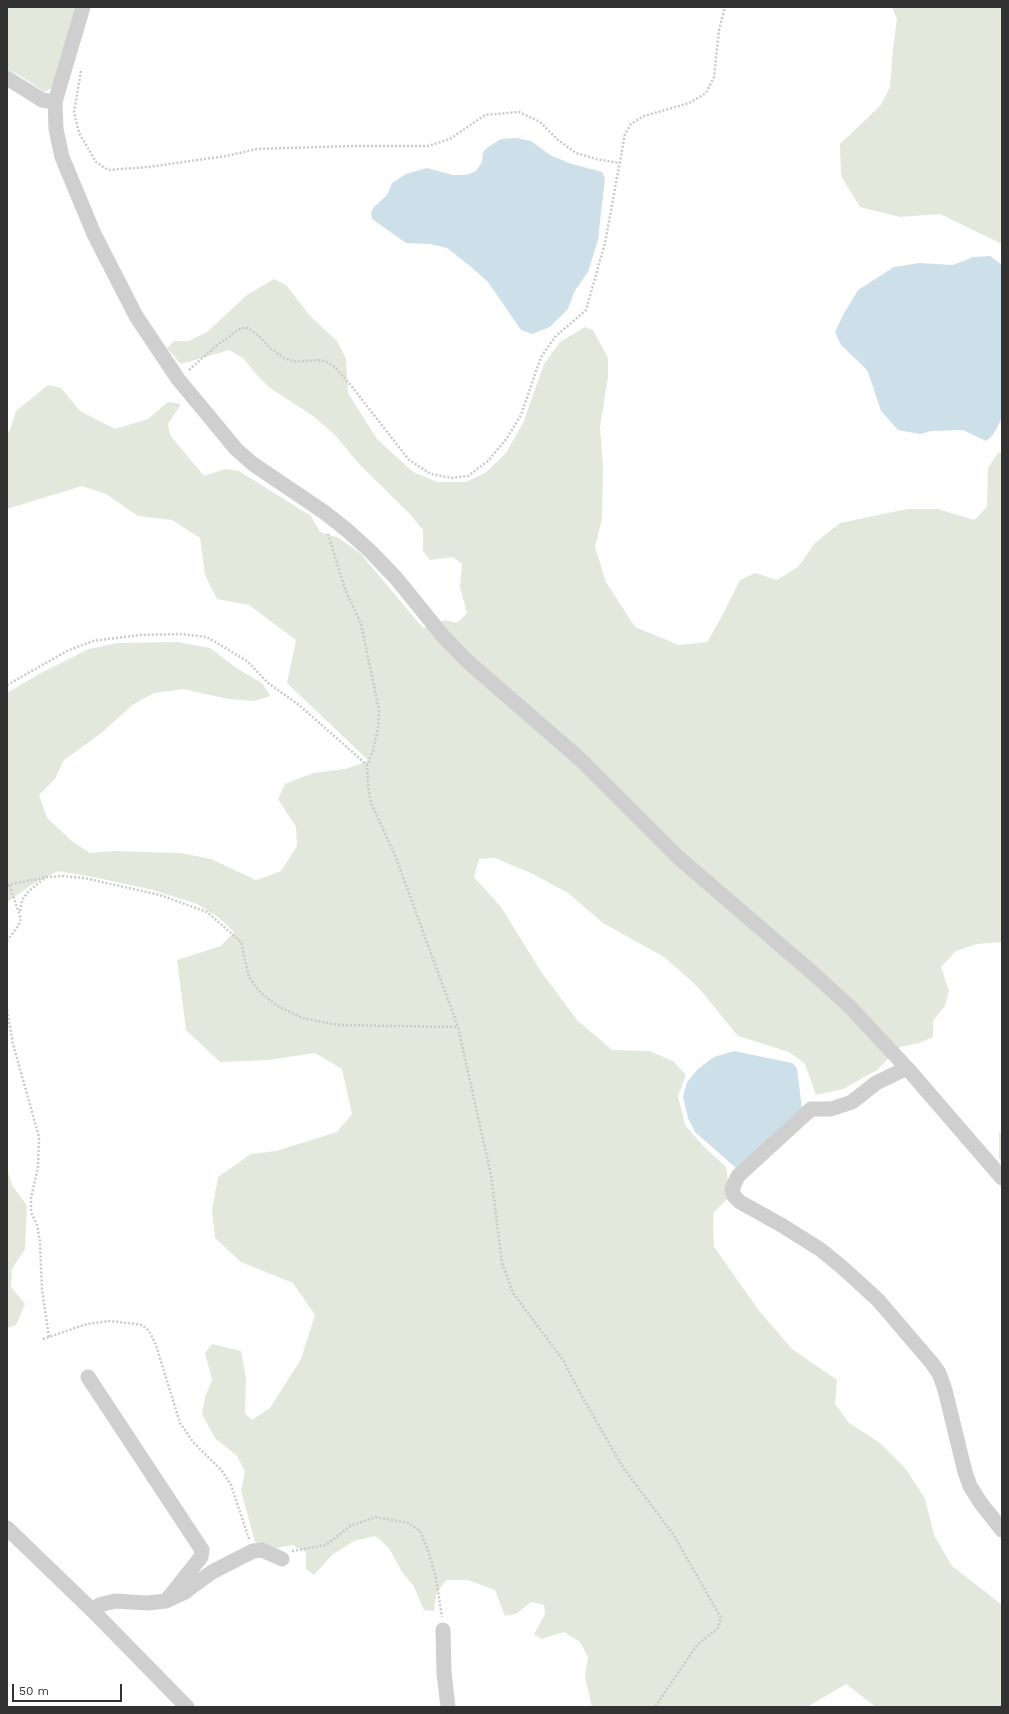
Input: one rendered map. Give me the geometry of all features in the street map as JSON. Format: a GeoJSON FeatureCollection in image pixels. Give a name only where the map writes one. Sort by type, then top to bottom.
{"type":"FeatureCollection","features":[{"type":"Feature","properties":{"kind":"street"},"geometry":{"type":"LineString","coordinates":[[83,7],[55,102],[56,129],[62,157],[94,234],[136,316],[178,379],[236,449],[253,464],[324,512],[370,551],[396,578],[443,636],[466,660],[581,760],[679,858],[816,975],[850,1007],[907,1068],[1002,1178]]}},
{"type":"Feature","properties":{"kind":"street"},"geometry":{"type":"LineString","coordinates":[[7,78],[42,100],[55,102]]}},
{"type":"Feature","properties":{"kind":"street"},"geometry":{"type":"LineString","coordinates":[[907,1068],[876,1083],[852,1102],[831,1109],[811,1109],[738,1176],[732,1189],[734,1196],[740,1202],[783,1226],[821,1250],[843,1268],[878,1300],[931,1362],[939,1373],[945,1390],[965,1472],[970,1486],[980,1502],[1002,1530]]}},
{"type":"Feature","properties":{"kind":"street"},"geometry":{"type":"LineString","coordinates":[[88,1377],[202,1550],[201,1557],[166,1601]]}},
{"type":"Feature","properties":{"kind":"street"},"geometry":{"type":"LineString","coordinates":[[7,1528],[94,1611],[188,1707]]}},
{"type":"Feature","properties":{"kind":"street"},"geometry":{"type":"LineString","coordinates":[[94,1611],[99,1605],[115,1601],[147,1603],[166,1601],[185,1592],[212,1572],[252,1551],[262,1550],[282,1559]]}},
{"type":"Feature","properties":{"kind":"street"},"geometry":{"type":"LineString","coordinates":[[443,1630],[444,1672],[448,1707]]}},
{"type":"Feature","properties":{"kind":"path"},"geometry":{"type":"LineString","coordinates":[[178,379],[216,346],[241,328],[248,328],[259,336],[270,348],[284,358],[297,362],[316,360],[325,361],[336,368],[409,460],[431,474],[452,478],[468,476],[488,461],[507,438],[521,415],[541,357],[555,337],[586,310],[605,243],[625,134],[631,124],[644,116],[689,103],[706,93],[714,77],[719,30],[725,7]]}},
{"type":"Feature","properties":{"kind":"path"},"geometry":{"type":"LineString","coordinates":[[81,69],[74,112],[78,134],[96,162],[108,170],[148,167],[226,156],[257,149],[353,146],[428,146],[450,139],[485,115],[518,112],[540,122],[558,140],[576,153],[596,160],[619,163]]}},
{"type":"Feature","properties":{"kind":"path"},"geometry":{"type":"LineString","coordinates":[[324,512],[325,525],[345,589],[361,624],[379,710],[378,728],[373,750],[367,765],[368,786],[371,803],[395,855],[458,1027],[492,1175],[502,1263],[513,1293],[563,1360],[580,1393],[624,1469],[673,1534],[721,1618],[718,1628],[697,1645],[655,1707]]}},
{"type":"Feature","properties":{"kind":"path"},"geometry":{"type":"LineString","coordinates":[[7,685],[67,651],[93,641],[140,635],[182,634],[207,637],[247,661],[268,683],[299,705],[367,765]]}},
{"type":"Feature","properties":{"kind":"path"},"geometry":{"type":"LineString","coordinates":[[7,941],[18,926],[21,919],[20,912],[8,885],[47,877],[62,876],[84,878],[160,895],[207,912],[241,942],[249,977],[259,990],[276,1005],[302,1018],[338,1025],[458,1027]]}},
{"type":"Feature","properties":{"kind":"path"},"geometry":{"type":"LineString","coordinates":[[20,912],[22,900],[29,891],[47,877]]}},
{"type":"Feature","properties":{"kind":"path"},"geometry":{"type":"LineString","coordinates":[[7,1010],[17,1059],[39,1137],[39,1152],[31,1198],[31,1212],[37,1225],[40,1242],[42,1290],[49,1337]]}},
{"type":"Feature","properties":{"kind":"path"},"geometry":{"type":"LineString","coordinates":[[43,1338],[88,1324],[110,1321],[142,1325],[150,1331],[156,1345],[180,1423],[193,1442],[222,1471],[231,1485],[252,1551]]}},
{"type":"Feature","properties":{"kind":"path"},"geometry":{"type":"LineString","coordinates":[[282,1559],[291,1551],[326,1545],[350,1526],[376,1517],[408,1523],[420,1531],[428,1550],[436,1578],[443,1630]]}},
{"type":"Feature","properties":{"kind":"shaded area"},"geometry":{"type":"Polygon","coordinates":[[[7,7],[77,7],[55,87],[44,92],[7,69],[7,7]]]}},
{"type":"Feature","properties":{"kind":"shaded area"},"geometry":{"type":"Polygon","coordinates":[[[892,7],[1002,7],[1002,244],[940,214],[900,217],[860,207],[841,176],[840,144],[881,105],[890,87],[897,19],[892,7]]]}},
{"type":"Feature","properties":{"kind":"shaded area"},"geometry":{"type":"Polygon","coordinates":[[[516,138],[531,141],[550,155],[569,163],[602,172],[605,178],[598,240],[588,272],[574,292],[568,309],[550,327],[532,334],[521,330],[488,282],[447,248],[430,244],[406,243],[372,219],[371,212],[374,207],[387,195],[392,183],[406,174],[427,168],[453,175],[466,175],[476,171],[482,162],[483,152],[488,147],[501,139],[516,138]]]}},
{"type":"Feature","properties":{"kind":"shaded area"},"geometry":{"type":"Polygon","coordinates":[[[990,256],[1002,265],[1002,418],[993,435],[986,441],[963,430],[931,431],[920,434],[898,430],[881,411],[868,372],[841,345],[835,332],[843,315],[858,290],[894,267],[919,263],[953,265],[973,257],[990,256]]]}},
{"type":"Feature","properties":{"kind":"shaded area"},"geometry":{"type":"Polygon","coordinates":[[[274,279],[286,285],[311,317],[337,341],[346,359],[348,393],[377,439],[413,472],[438,482],[466,482],[485,473],[506,453],[523,423],[544,364],[560,342],[585,327],[593,330],[608,358],[608,377],[600,427],[603,467],[602,519],[595,547],[606,582],[635,627],[679,645],[707,642],[740,580],[755,573],[777,580],[798,567],[815,543],[840,523],[907,509],[938,509],[974,520],[987,507],[988,468],[998,453],[1002,453],[1002,942],[977,944],[956,951],[941,967],[949,991],[945,1006],[933,1021],[933,1037],[919,1043],[900,1047],[877,1070],[843,1089],[816,1095],[805,1064],[789,1052],[738,1036],[697,986],[664,957],[603,923],[568,893],[533,874],[495,858],[479,859],[474,877],[501,907],[542,973],[577,1020],[612,1050],[649,1051],[673,1061],[686,1075],[678,1096],[685,1125],[704,1147],[726,1167],[730,1196],[713,1213],[714,1247],[760,1312],[792,1349],[837,1380],[835,1404],[849,1423],[880,1443],[906,1469],[925,1499],[934,1535],[952,1566],[1002,1605],[1002,1707],[876,1707],[846,1684],[807,1707],[592,1707],[585,1677],[588,1657],[580,1642],[564,1632],[541,1639],[534,1634],[545,1614],[544,1605],[531,1602],[516,1614],[505,1616],[495,1590],[468,1580],[446,1580],[436,1594],[434,1611],[424,1610],[413,1585],[402,1572],[389,1548],[375,1536],[354,1541],[332,1555],[314,1575],[306,1569],[306,1552],[292,1545],[277,1548],[255,1542],[241,1491],[245,1471],[237,1456],[215,1438],[202,1414],[205,1397],[212,1380],[205,1353],[212,1344],[241,1351],[246,1379],[245,1413],[252,1420],[270,1408],[301,1359],[315,1315],[293,1283],[241,1262],[215,1238],[212,1210],[218,1177],[251,1154],[276,1151],[337,1132],[352,1114],[342,1069],[315,1053],[268,1060],[220,1062],[186,1030],[177,960],[221,946],[234,932],[218,917],[197,904],[153,890],[58,871],[31,885],[7,902],[7,693],[39,674],[89,649],[117,643],[177,642],[210,648],[235,667],[263,684],[270,696],[254,701],[228,699],[183,689],[154,693],[134,704],[100,734],[64,760],[55,779],[39,795],[47,818],[73,842],[90,853],[113,851],[181,853],[211,859],[256,880],[281,871],[297,846],[296,827],[278,799],[285,784],[313,773],[345,769],[369,761],[287,683],[296,640],[249,605],[217,599],[205,575],[200,538],[172,520],[138,516],[106,494],[82,486],[7,509],[7,433],[10,430],[16,411],[48,385],[61,388],[80,411],[115,429],[148,419],[168,402],[181,404],[168,424],[170,435],[204,476],[225,469],[239,471],[311,516],[320,532],[339,538],[360,553],[423,628],[445,620],[457,623],[467,613],[460,587],[462,564],[453,557],[430,560],[423,551],[423,530],[410,514],[359,464],[335,435],[313,416],[270,388],[243,358],[229,350],[181,364],[167,348],[174,341],[189,341],[207,332],[247,295],[274,279]]]}},
{"type":"Feature","properties":{"kind":"shaded area"},"geometry":{"type":"Polygon","coordinates":[[[734,1051],[792,1063],[797,1068],[802,1109],[736,1168],[695,1132],[688,1118],[683,1097],[687,1082],[698,1069],[714,1057],[734,1051]]]}},
{"type":"Feature","properties":{"kind":"shaded area"},"geometry":{"type":"Polygon","coordinates":[[[999,1132],[1002,1135],[1002,1162],[999,1159],[999,1132]]]}},
{"type":"Feature","properties":{"kind":"shaded area"},"geometry":{"type":"Polygon","coordinates":[[[7,1168],[12,1185],[27,1206],[25,1249],[12,1269],[11,1287],[25,1304],[16,1325],[7,1328],[7,1168]]]}}]}
